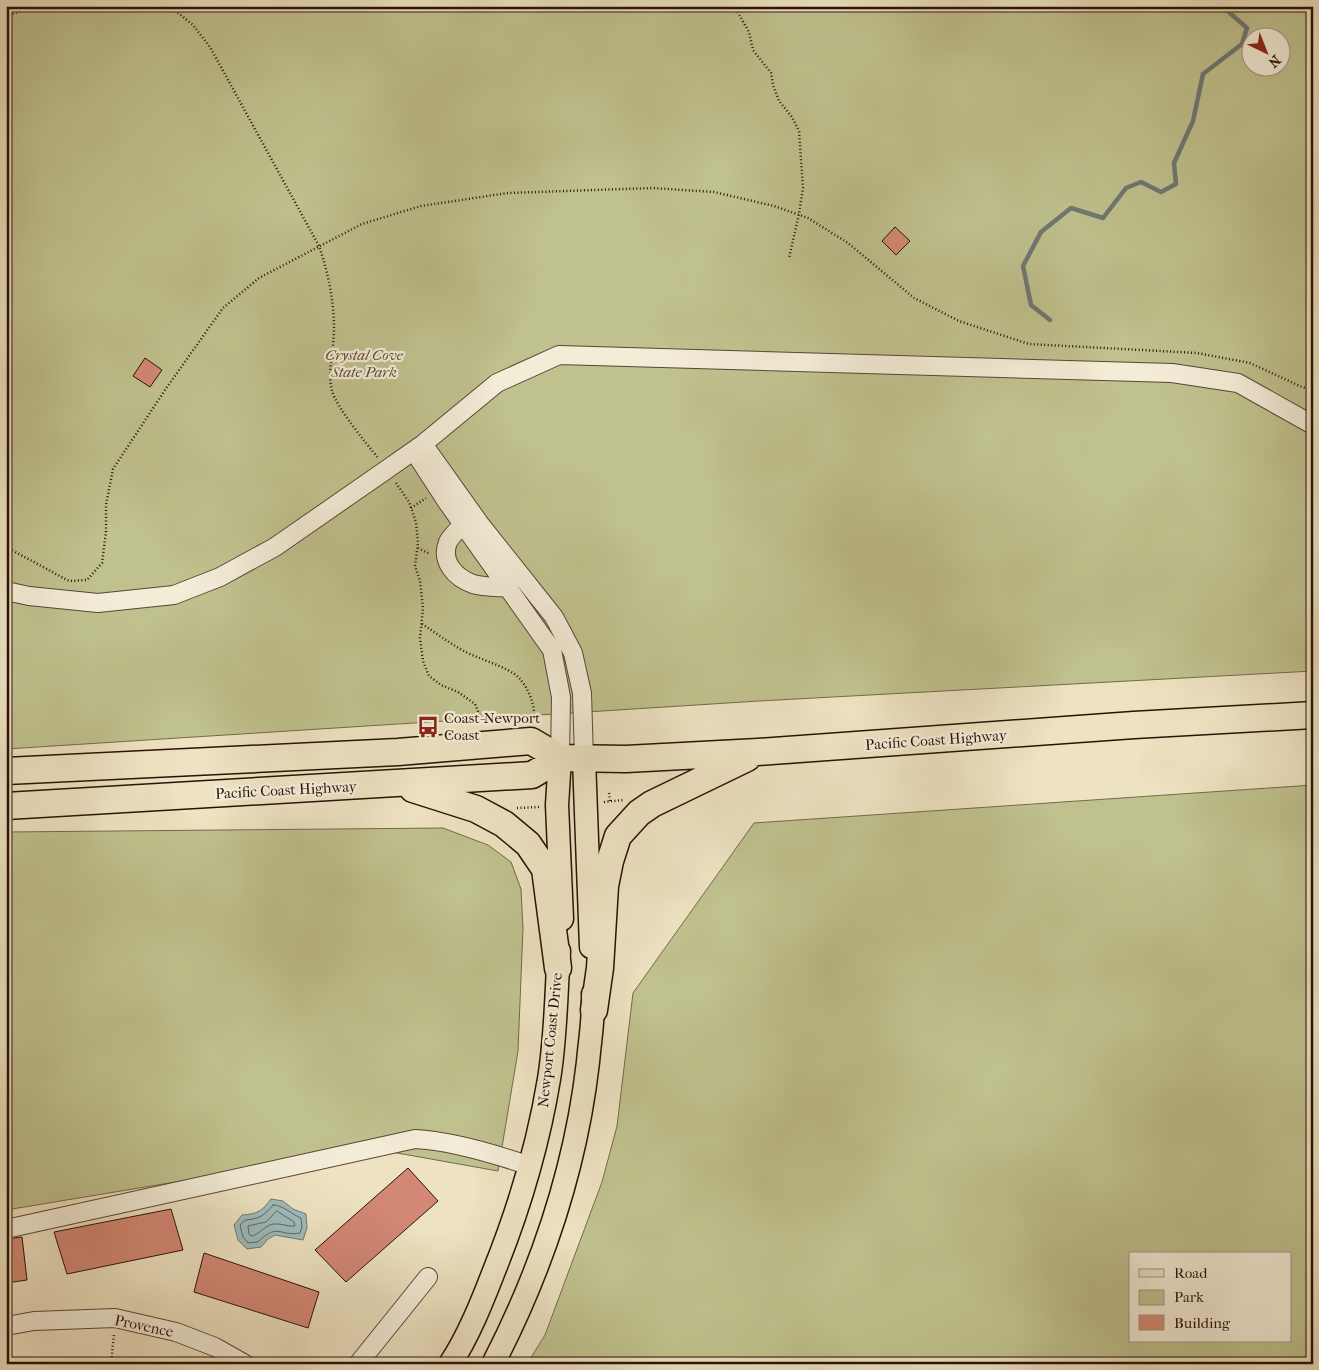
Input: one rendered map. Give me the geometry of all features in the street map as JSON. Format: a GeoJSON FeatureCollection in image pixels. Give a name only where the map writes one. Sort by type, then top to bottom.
{"type":"FeatureCollection","features":[{"type":"Feature","properties":{"kind":"highway","name":"Pacific Coast Highway"},"geometry":{"type":"LineString","coordinates":[[6,806],[532,775],[572,758],[626,759],[758,752],[1134,725],[1313,715]]}},
{"type":"Feature","properties":{"kind":"highway"},"geometry":{"type":"LineString","coordinates":[[6,771],[398,752],[531,741],[572,758]]}},
{"type":"Feature","properties":{"kind":"highway"},"geometry":{"type":"LineString","coordinates":[[594,1010],[600,968],[605,886],[618,836],[639,813],[652,804],[758,752]]}},
{"type":"Feature","properties":{"kind":"highway"},"geometry":{"type":"LineString","coordinates":[[395,784],[476,809],[504,824],[528,844],[545,869],[558,968]]}},
{"type":"Feature","properties":{"kind":"main road","name":"Newport Coast Drive"},"geometry":{"type":"LineString","coordinates":[[450,1364],[490,1281],[511,1228],[536,1149],[549,1078],[562,920],[557,805],[572,758]]}},
{"type":"Feature","properties":{"kind":"main road"},"geometry":{"type":"LineString","coordinates":[[493,1364],[512,1328],[552,1226],[568,1173],[584,1096],[594,1010],[572,758]]}},
{"type":"Feature","properties":{"kind":"street"},"geometry":{"type":"LineString","coordinates":[[6,591],[29,596],[98,603],[174,595],[220,578],[275,547],[386,470],[418,447],[497,383],[559,355],[1172,372],[1238,383],[1313,425]]}},
{"type":"Feature","properties":{"kind":"street"},"geometry":{"type":"LineString","coordinates":[[418,447],[472,524],[509,588],[552,650],[572,758]]}},
{"type":"Feature","properties":{"kind":"street"},"geometry":{"type":"LineString","coordinates":[[472,524],[449,540],[446,560],[451,569],[462,579],[475,584],[509,588]]}},
{"type":"Feature","properties":{"kind":"street"},"geometry":{"type":"LineString","coordinates":[[472,524],[554,617],[573,652],[582,693],[572,758]]}},
{"type":"Feature","properties":{"kind":"street"},"geometry":{"type":"LineString","coordinates":[[6,1229],[415,1139],[430,1140],[501,1156],[530,1166]]}},
{"type":"Feature","properties":{"kind":"street"},"geometry":{"type":"LineString","coordinates":[[358,1364],[428,1277]]}},
{"type":"Feature","properties":{"kind":"street","name":"Provence"},"geometry":{"type":"LineString","coordinates":[[6,1326],[34,1321],[115,1318],[176,1332],[215,1347],[245,1364]]}},
{"type":"Feature","properties":{"kind":"path"},"geometry":{"type":"LineString","coordinates":[[6,16],[38,6]]}},
{"type":"Feature","properties":{"kind":"path"},"geometry":{"type":"LineString","coordinates":[[158,6],[177,12],[193,25],[210,47],[319,246],[325,264],[332,300],[334,330],[329,372],[333,393],[347,417],[409,502],[416,522],[418,543],[415,566],[422,594],[423,608],[420,638],[423,661],[429,676],[475,704],[480,716]]}},
{"type":"Feature","properties":{"kind":"path"},"geometry":{"type":"LineString","coordinates":[[734,6],[749,32],[753,50],[771,73],[779,101],[792,117],[799,131],[803,188],[800,214],[789,258]]}},
{"type":"Feature","properties":{"kind":"path"},"geometry":{"type":"LineString","coordinates":[[6,548],[69,581],[87,580],[102,564],[106,532],[106,505],[113,469],[165,390],[223,308],[259,278],[362,224],[421,206],[508,192],[652,188],[714,192],[774,206],[808,218],[848,243],[914,298],[960,321],[1029,344],[1197,352],[1250,363],[1302,387],[1313,390]]}},
{"type":"Feature","properties":{"kind":"path"},"geometry":{"type":"LineString","coordinates":[[422,624],[464,651],[514,673],[521,679],[528,692],[534,706],[534,713]]}},
{"type":"Feature","properties":{"kind":"path"},"geometry":{"type":"LineString","coordinates":[[609,793],[610,801]]}},
{"type":"Feature","properties":{"kind":"path"},"geometry":{"type":"LineString","coordinates":[[599,802],[630,800]]}},
{"type":"Feature","properties":{"kind":"path"},"geometry":{"type":"LineString","coordinates":[[513,809],[543,806]]}},
{"type":"Feature","properties":{"kind":"path"},"geometry":{"type":"LineString","coordinates":[[111,1364],[115,1318]]}},
{"type":"Feature","properties":{"kind":"green space","name":"Crystal Cove State Park"},"geometry":{"type":"Polygon","coordinates":[[[6,6],[1313,6],[1313,671],[759,701],[6,749],[6,6]]]}},
{"type":"Feature","properties":{"kind":"green space"},"geometry":{"type":"Polygon","coordinates":[[[1313,785],[1313,1364],[527,1364],[545,1335],[602,1182],[617,1126],[633,993],[754,823],[1313,785]]]}},
{"type":"Feature","properties":{"kind":"green space"},"geometry":{"type":"Polygon","coordinates":[[[443,828],[488,845],[511,862],[521,889],[523,929],[518,1051],[498,1171],[375,1149],[6,1210],[6,832],[443,828]]]}},
{"type":"Feature","properties":{"kind":"water"},"geometry":{"type":"Polygon","coordinates":[[[271,1199],[283,1201],[293,1209],[306,1214],[307,1228],[303,1240],[275,1235],[268,1239],[261,1247],[247,1249],[238,1240],[234,1225],[242,1215],[259,1211],[271,1199]]]}},
{"type":"Feature","properties":{"kind":"building"},"geometry":{"type":"Polygon","coordinates":[[[895,227],[910,241],[896,255],[882,241],[895,227]]]}},
{"type":"Feature","properties":{"kind":"building"},"geometry":{"type":"Polygon","coordinates":[[[145,358],[162,370],[150,387],[133,376],[145,358]]]}},
{"type":"Feature","properties":{"kind":"building"},"geometry":{"type":"Polygon","coordinates":[[[408,1168],[438,1201],[346,1282],[315,1250],[408,1168]]]}},
{"type":"Feature","properties":{"kind":"building"},"geometry":{"type":"Polygon","coordinates":[[[171,1209],[183,1250],[67,1274],[54,1232],[171,1209]]]}},
{"type":"Feature","properties":{"kind":"building"},"geometry":{"type":"Polygon","coordinates":[[[22,1237],[27,1280],[6,1283],[6,1239],[22,1237]]]}},
{"type":"Feature","properties":{"kind":"building"},"geometry":{"type":"Polygon","coordinates":[[[204,1253],[319,1292],[308,1328],[194,1292],[204,1253]]]}},
{"type":"Feature","properties":{"kind":"waterway"},"geometry":{"type":"LineString","coordinates":[[1050,320],[1031,305],[1023,266],[1041,232],[1071,208],[1103,218],[1126,188],[1141,182],[1161,192],[1176,184],[1174,163],[1193,121],[1203,74],[1242,44],[1247,28],[1222,6]]}},
{"type":"Feature","properties":{"kind":"place","name":"Coast-Newport Coast"},"geometry":{"type":"Point","coordinates":[428,727]}}]}
